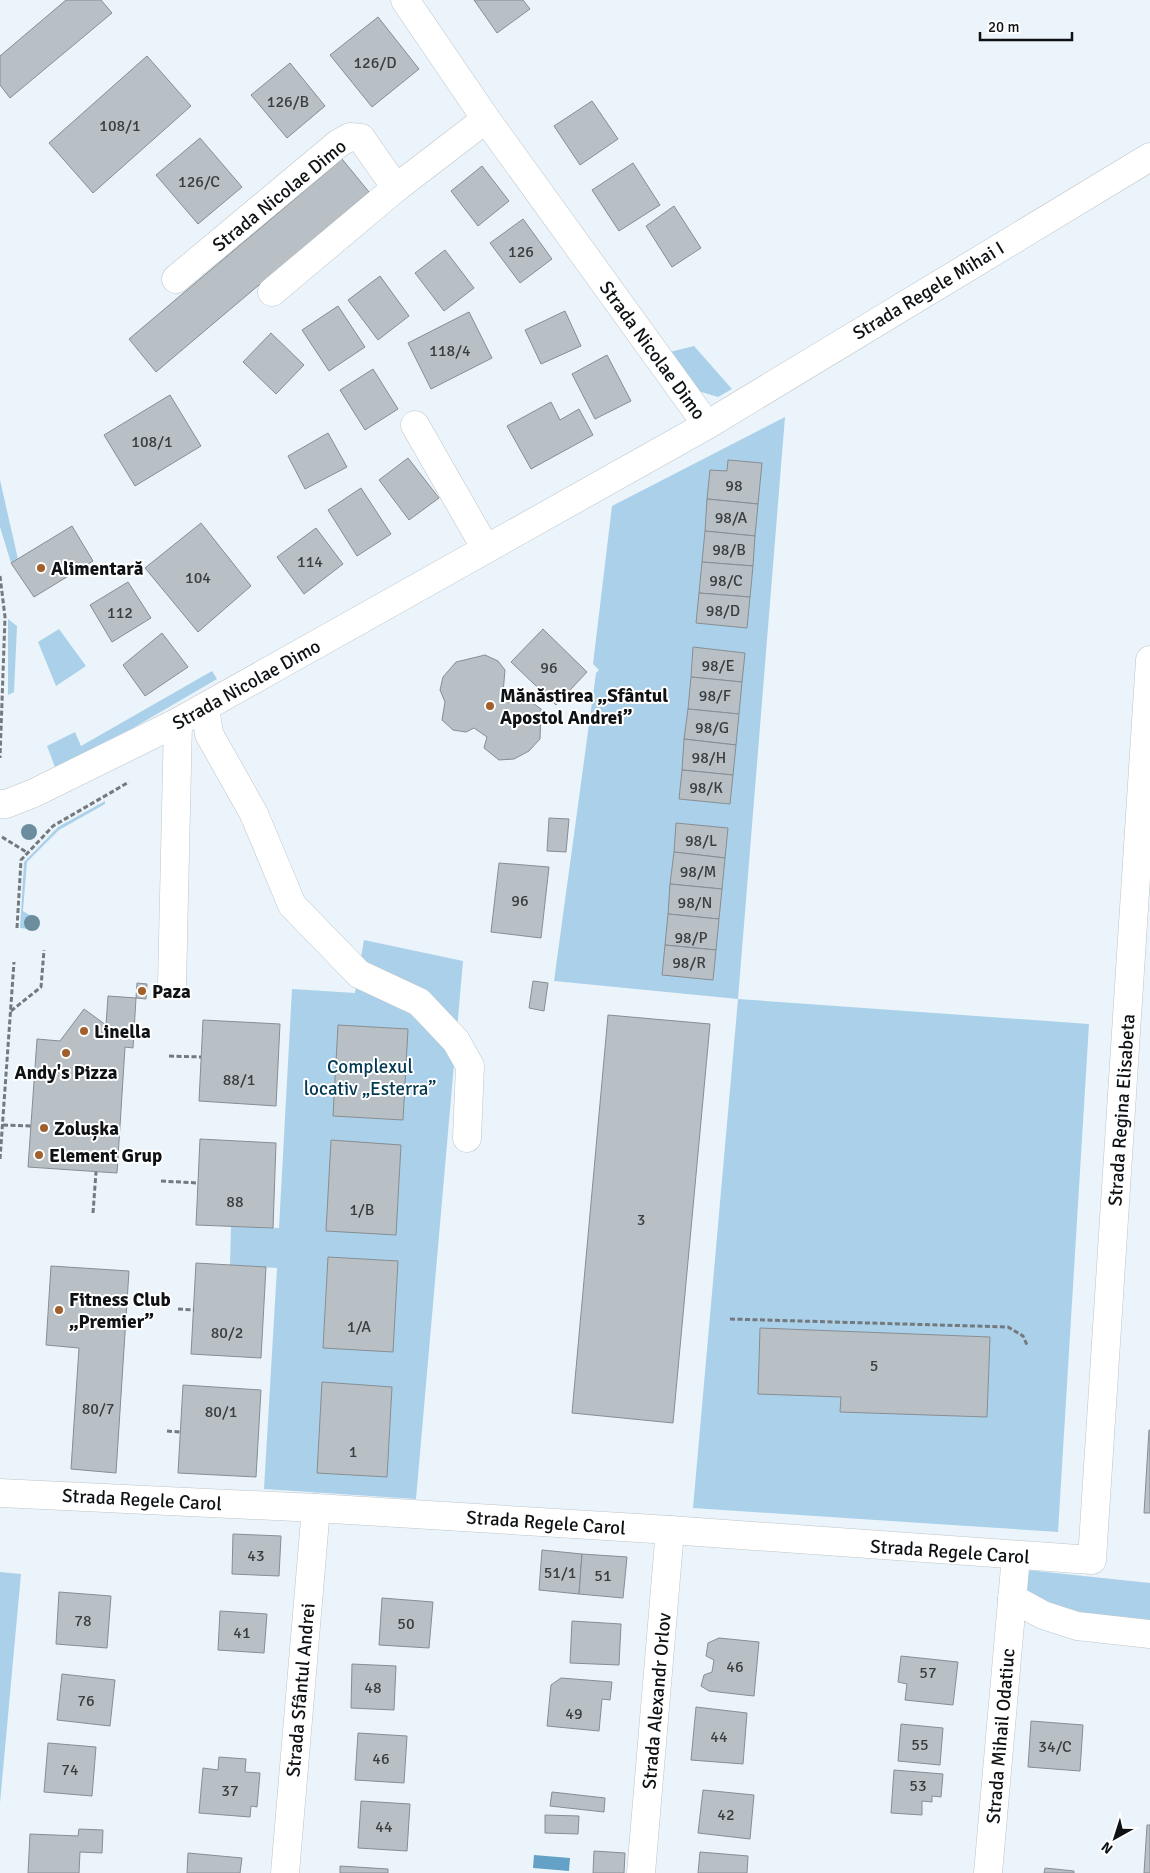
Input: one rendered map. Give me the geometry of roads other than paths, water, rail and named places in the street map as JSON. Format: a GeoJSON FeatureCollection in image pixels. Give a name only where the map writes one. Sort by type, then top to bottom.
{"type":"FeatureCollection","features":[{"type":"Feature","properties":{"kind":"street","name":"Strada Nicolae Dimo"},"geometry":{"type":"LineString","coordinates":[[0,804],[6,804],[34,793],[178,722],[707,425],[486,118],[405,0]]}},
{"type":"Feature","properties":{"kind":"street"},"geometry":{"type":"LineString","coordinates":[[272,292],[396,188],[486,118]]}},
{"type":"Feature","properties":{"kind":"street","name":"Strada Nicolae Dimo"},"geometry":{"type":"LineString","coordinates":[[176,279],[339,143],[350,137],[361,138],[396,188]]}},
{"type":"Feature","properties":{"kind":"street","name":"Strada Regele Mihai I"},"geometry":{"type":"LineString","coordinates":[[707,425],[1150,157]]}},
{"type":"Feature","properties":{"kind":"street"},"geometry":{"type":"LineString","coordinates":[[415,425],[486,548]]}},
{"type":"Feature","properties":{"kind":"street","name":"Strada Regina Elisabeta"},"geometry":{"type":"LineString","coordinates":[[1092,1560],[1150,660]]}},
{"type":"Feature","properties":{"kind":"street"},"geometry":{"type":"LineString","coordinates":[[205,707],[210,734],[254,814],[292,905],[359,974],[419,1002],[456,1041],[470,1066],[467,1138]]}},
{"type":"Feature","properties":{"kind":"street"},"geometry":{"type":"LineString","coordinates":[[172,984],[178,722]]}},
{"type":"Feature","properties":{"kind":"street","name":"Strada Regele Carol"},"geometry":{"type":"LineString","coordinates":[[0,1493],[316,1508],[670,1530],[1092,1560]]}},
{"type":"Feature","properties":{"kind":"street","name":"Strada Sfântul Andrei"},"geometry":{"type":"LineString","coordinates":[[285,1873],[316,1508]]}},
{"type":"Feature","properties":{"kind":"street","name":"Strada Alexandr Orlov"},"geometry":{"type":"LineString","coordinates":[[641,1873],[670,1530]]}},
{"type":"Feature","properties":{"kind":"street","name":"Strada Mihail Odatiuc"},"geometry":{"type":"LineString","coordinates":[[988,1873],[1016,1556]]}},
{"type":"Feature","properties":{"kind":"street"},"geometry":{"type":"LineString","coordinates":[[1012,1598],[1043,1615],[1077,1626],[1150,1634]]}},
{"type":"Feature","properties":{"kind":"place","name":"Alimentară"},"geometry":{"type":"Point","coordinates":[41,568]}},
{"type":"Feature","properties":{"kind":"place","name":"Mănăstirea „Sfântul Apostol Andrei”"},"geometry":{"type":"Point","coordinates":[490,706]}},
{"type":"Feature","properties":{"kind":"place","name":"Paza"},"geometry":{"type":"Point","coordinates":[142,991]}},
{"type":"Feature","properties":{"kind":"place","name":"Linella"},"geometry":{"type":"Point","coordinates":[84,1031]}},
{"type":"Feature","properties":{"kind":"place","name":"Andy's Pizza"},"geometry":{"type":"Point","coordinates":[66,1053]}},
{"type":"Feature","properties":{"kind":"place","name":"Zolușka"},"geometry":{"type":"Point","coordinates":[44,1128]}},
{"type":"Feature","properties":{"kind":"place","name":"Element Grup"},"geometry":{"type":"Point","coordinates":[39,1155]}},
{"type":"Feature","properties":{"kind":"place","name":"Fitness Club „Premier”"},"geometry":{"type":"Point","coordinates":[59,1310]}},
{"type":"Feature","properties":{"kind":"park label","name":"Complexul locativ „Esterra”"},"geometry":{"type":"Point","coordinates":[370,1077]}}]}
